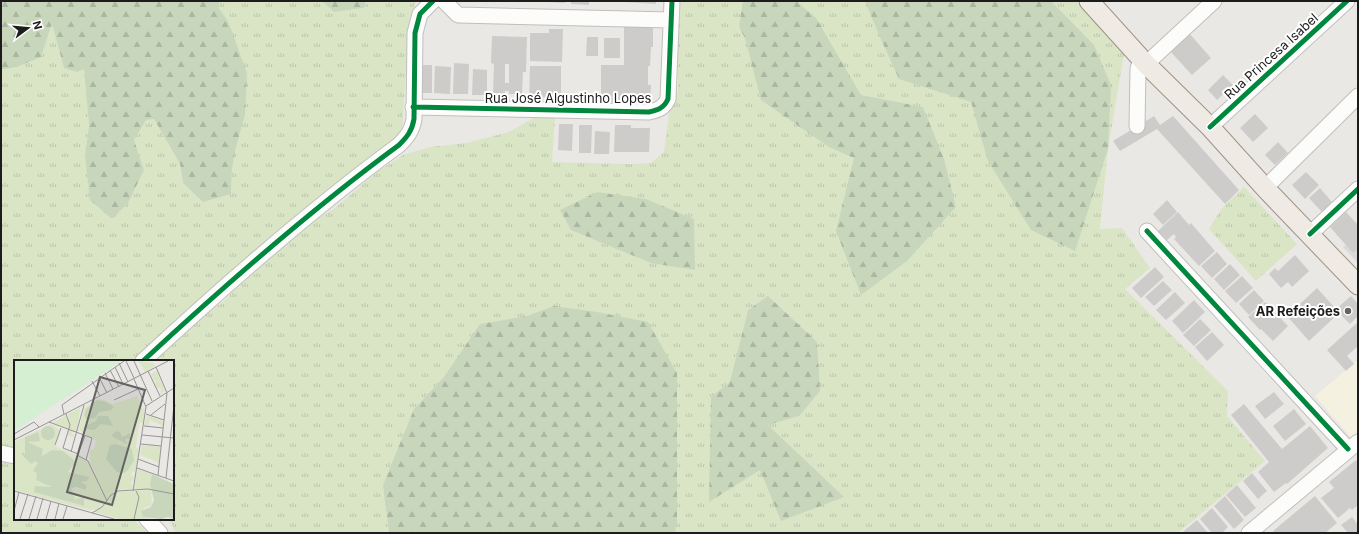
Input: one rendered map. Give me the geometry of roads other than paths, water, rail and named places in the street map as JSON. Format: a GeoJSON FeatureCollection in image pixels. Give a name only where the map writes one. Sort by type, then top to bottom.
{"type":"FeatureCollection","features":[{"type":"Feature","properties":{"kind":"main road"},"geometry":{"type":"LineString","coordinates":[[1089,1],[1143,61],[1210,127],[1265,188],[1310,234],[1355,276]]}},
{"type":"Feature","properties":{"kind":"street"},"geometry":{"type":"LineString","coordinates":[[144,360],[223,288],[306,218],[399,145],[407,137],[412,128],[415,33],[420,14],[433,1]]}},
{"type":"Feature","properties":{"kind":"street"},"geometry":{"type":"LineString","coordinates":[[444,1],[458,15],[671,20]]}},
{"type":"Feature","properties":{"kind":"street","name":"Rua José Algustinho Lopes"},"geometry":{"type":"LineString","coordinates":[[413,107],[649,112],[658,110],[665,106],[668,99],[672,1]]}},
{"type":"Feature","properties":{"kind":"street"},"geometry":{"type":"LineString","coordinates":[[1137,126],[1138,70],[1143,61],[1214,1]]}},
{"type":"Feature","properties":{"kind":"street","name":"Rua Princesa Isabel"},"geometry":{"type":"LineString","coordinates":[[1210,127],[1347,1]]}},
{"type":"Feature","properties":{"kind":"street"},"geometry":{"type":"LineString","coordinates":[[1265,188],[1358,96]]}},
{"type":"Feature","properties":{"kind":"street"},"geometry":{"type":"LineString","coordinates":[[1310,234],[1358,189]]}},
{"type":"Feature","properties":{"kind":"street"},"geometry":{"type":"LineString","coordinates":[[1147,231],[1353,445],[1249,533]]}},
{"type":"Feature","properties":{"kind":"street"},"geometry":{"type":"LineString","coordinates":[[1,453],[14,456]]}},
{"type":"Feature","properties":{"kind":"street"},"geometry":{"type":"LineString","coordinates":[[148,520],[160,533]]}},
{"type":"Feature","properties":{"kind":"place","name":"AR Refeições"},"geometry":{"type":"Point","coordinates":[1348,311]}}]}
